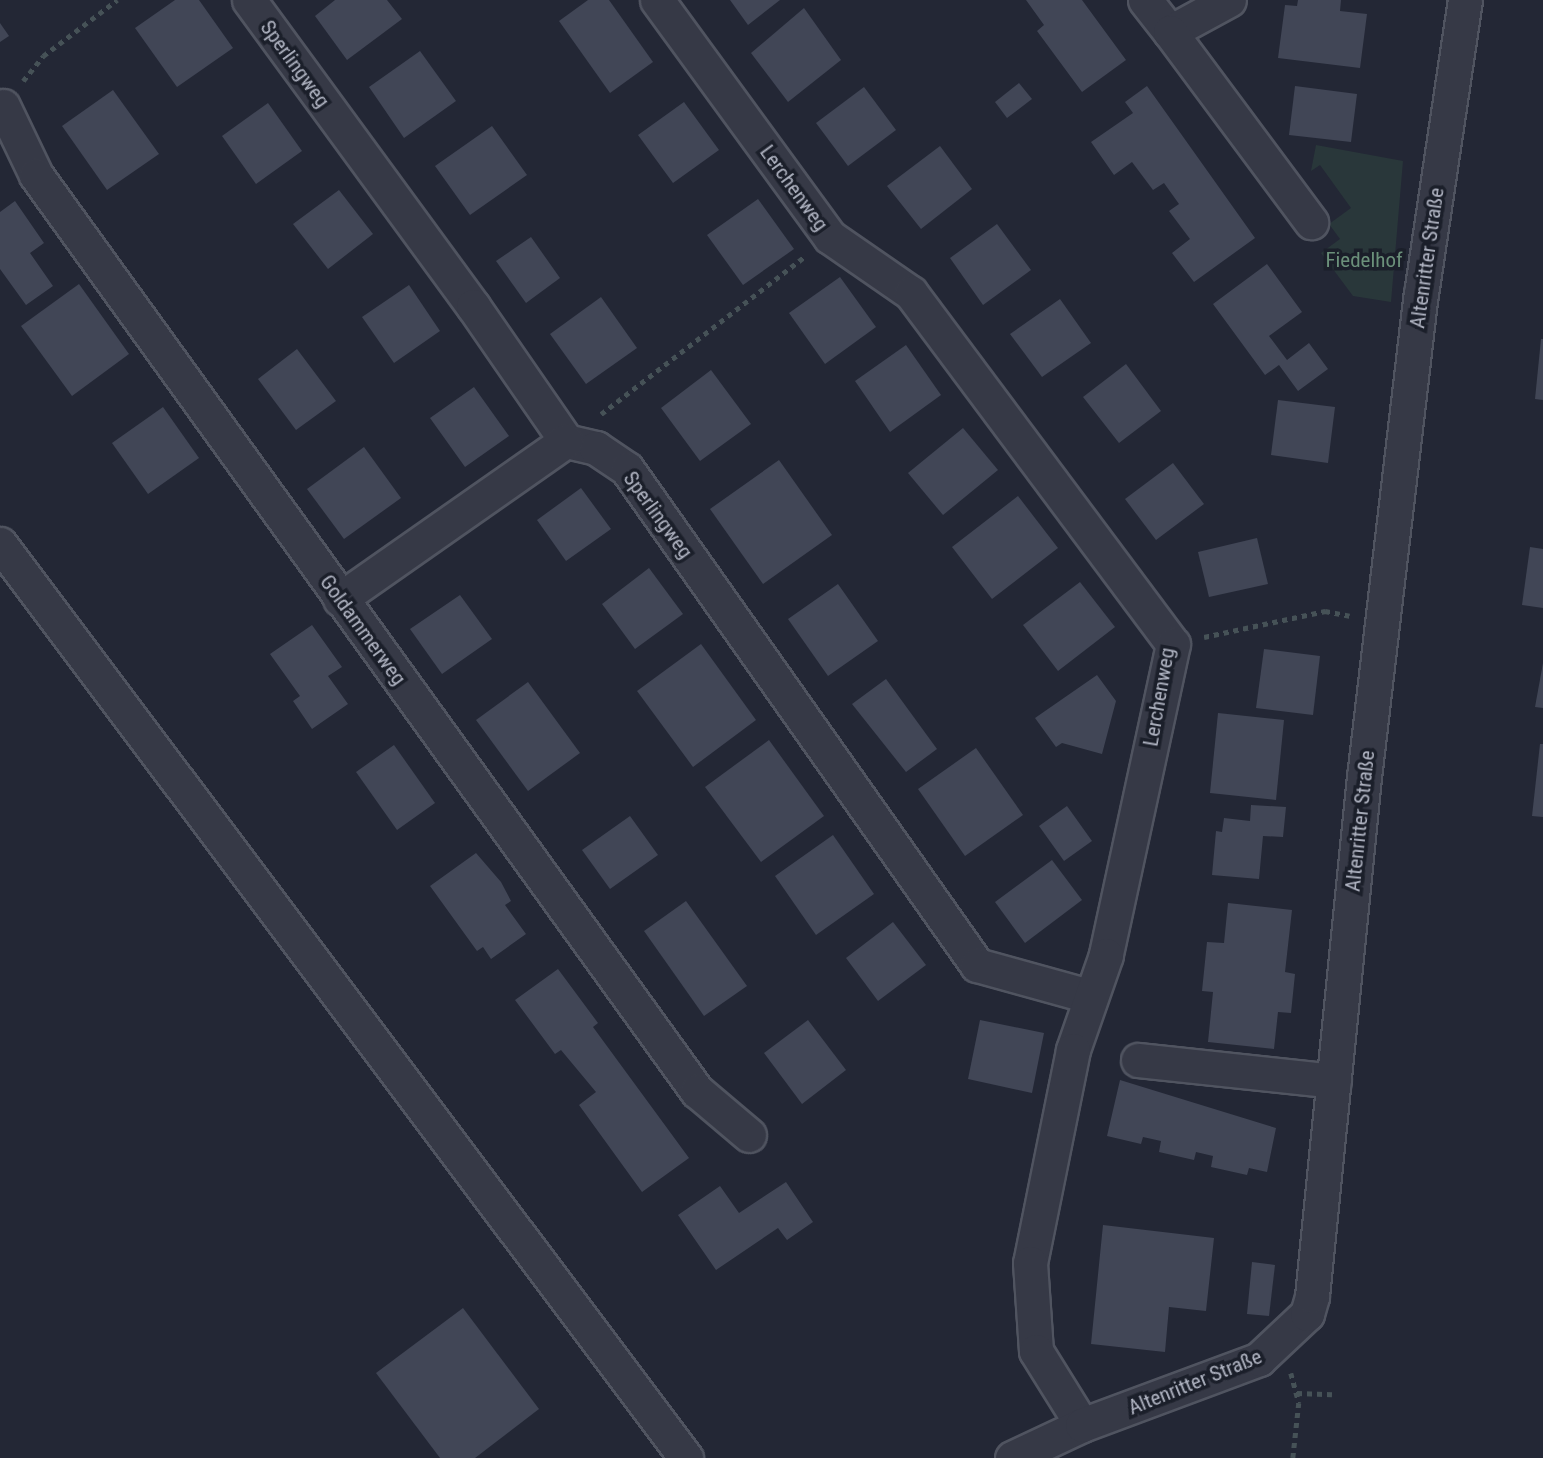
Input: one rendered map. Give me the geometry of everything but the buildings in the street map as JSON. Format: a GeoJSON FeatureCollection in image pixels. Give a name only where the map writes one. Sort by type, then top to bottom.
{"type":"FeatureCollection","features":[{"type":"Feature","properties":{"kind":"street","name":"Sperlingweg"},"geometry":{"type":"LineString","coordinates":[[249,0],[566,441],[596,447],[627,469],[977,965],[1088,996]]}},
{"type":"Feature","properties":{"kind":"street","name":"Lerchenweg"},"geometry":{"type":"LineString","coordinates":[[657,0],[830,237],[911,293],[1173,644],[1105,955],[1088,996],[1030,1263],[1036,1351],[1082,1425]]}},
{"type":"Feature","properties":{"kind":"street"},"geometry":{"type":"LineString","coordinates":[[1145,0],[1311,222]]}},
{"type":"Feature","properties":{"kind":"street"},"geometry":{"type":"LineString","coordinates":[[1170,32],[1229,0]]}},
{"type":"Feature","properties":{"kind":"street","name":"Altenritter Straße"},"geometry":{"type":"LineString","coordinates":[[1012,1458],[1082,1425],[1259,1359],[1279,1344],[1307,1314],[1312,1296],[1383,623],[1422,294],[1465,0]]}},
{"type":"Feature","properties":{"kind":"street","name":"Goldammerweg"},"geometry":{"type":"LineString","coordinates":[[3,106],[36,176],[340,599],[697,1091],[749,1135]]}},
{"type":"Feature","properties":{"kind":"street"},"geometry":{"type":"LineString","coordinates":[[340,599],[566,441]]}},
{"type":"Feature","properties":{"kind":"street"},"geometry":{"type":"LineString","coordinates":[[0,544],[686,1458]]}},
{"type":"Feature","properties":{"kind":"street"},"geometry":{"type":"LineString","coordinates":[[1138,1060],[1334,1081]]}},
{"type":"Feature","properties":{"kind":"path"},"geometry":{"type":"LineString","coordinates":[[3,106],[44,56],[117,0]]}},
{"type":"Feature","properties":{"kind":"path"},"geometry":{"type":"LineString","coordinates":[[566,441],[830,237]]}},
{"type":"Feature","properties":{"kind":"path"},"geometry":{"type":"LineString","coordinates":[[1173,644],[1325,611],[1383,623]]}},
{"type":"Feature","properties":{"kind":"path"},"geometry":{"type":"LineString","coordinates":[[1279,1344],[1297,1393],[1293,1458]]}},
{"type":"Feature","properties":{"kind":"path"},"geometry":{"type":"LineString","coordinates":[[1297,1393],[1332,1394]]}},
{"type":"Feature","properties":{"kind":"green space","name":"Fiedelhof"},"geometry":{"type":"Polygon","coordinates":[[[1316,145],[1403,161],[1391,302],[1353,296],[1321,253],[1340,239],[1329,224],[1351,208],[1320,165],[1311,171],[1316,145]]]}}]}
